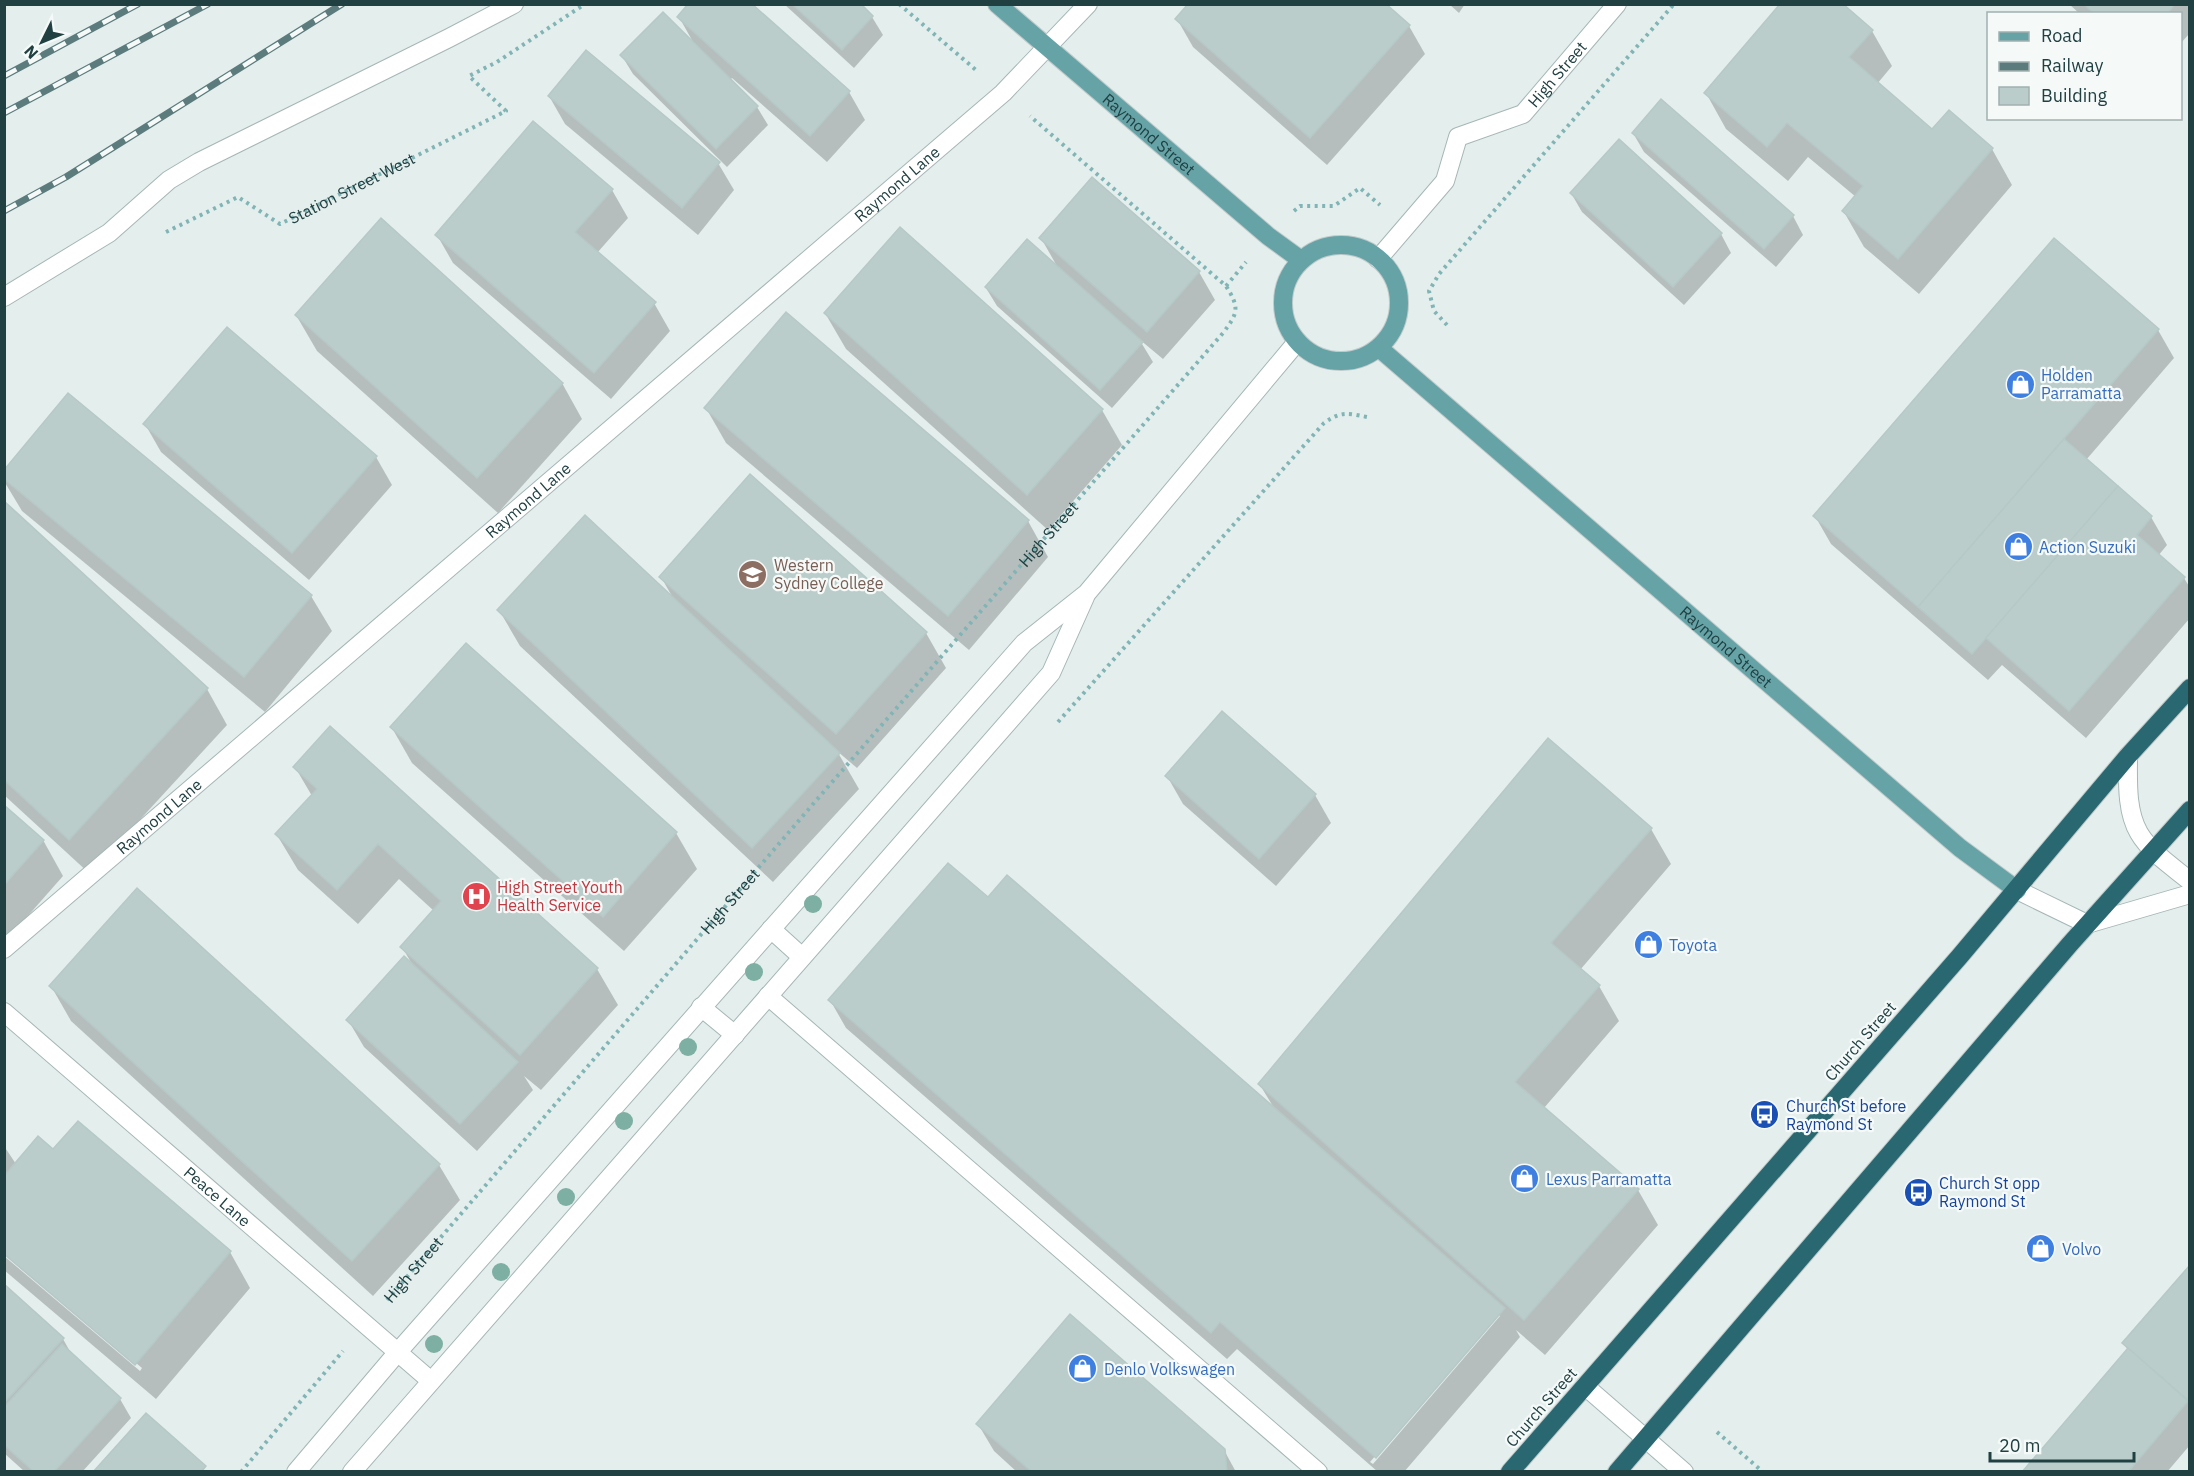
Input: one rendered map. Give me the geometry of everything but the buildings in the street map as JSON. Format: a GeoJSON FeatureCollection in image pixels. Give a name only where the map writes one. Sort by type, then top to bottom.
{"type":"FeatureCollection","features":[{"type":"Feature","properties":{"kind":"highway","name":"Church Street"},"geometry":{"type":"LineString","coordinates":[[1510,1472],[2017,890],[2128,756],[2190,688]]}},
{"type":"Feature","properties":{"kind":"highway"},"geometry":{"type":"LineString","coordinates":[[1617,1472],[2087,924],[2190,810]]}},
{"type":"Feature","properties":{"kind":"main road","name":"Raymond Street"},"geometry":{"type":"LineString","coordinates":[[997,4],[1268,236],[1301,260]]}},
{"type":"Feature","properties":{"kind":"main road"},"geometry":{"type":"LineString","coordinates":[[1330,245],[1348,245],[1364,250],[1378,259],[1390,272],[1397,288],[1399,306],[1395,324],[1378,348],[1356,359],[1338,361],[1319,357],[1297,342],[1284,314],[1283,294],[1289,276],[1301,260],[1330,245]]}},
{"type":"Feature","properties":{"kind":"main road","name":"Raymond Street"},"geometry":{"type":"LineString","coordinates":[[1378,348],[1960,848],[2017,890]]}},
{"type":"Feature","properties":{"kind":"street"},"geometry":{"type":"LineString","coordinates":[[4,297],[109,233],[169,180],[199,162],[449,39],[514,4]]}},
{"type":"Feature","properties":{"kind":"street","name":"Raymond Lane"},"geometry":{"type":"LineString","coordinates":[[4,949],[1003,93],[1088,4]]}},
{"type":"Feature","properties":{"kind":"street","name":"High Street"},"geometry":{"type":"LineString","coordinates":[[1378,259],[1445,182],[1458,136],[1523,114],[1617,4]]}},
{"type":"Feature","properties":{"kind":"street"},"geometry":{"type":"LineString","coordinates":[[296,1472],[396,1353],[1024,643],[1087,592],[1297,342]]}},
{"type":"Feature","properties":{"kind":"street"},"geometry":{"type":"LineString","coordinates":[[352,1472],[1051,673],[1087,592]]}},
{"type":"Feature","properties":{"kind":"street"},"geometry":{"type":"LineString","coordinates":[[2128,756],[2130,805],[2139,833],[2154,850],[2190,881]]}},
{"type":"Feature","properties":{"kind":"street","name":"Raymond Street"},"geometry":{"type":"LineString","coordinates":[[2017,890],[2087,924]]}},
{"type":"Feature","properties":{"kind":"street"},"geometry":{"type":"LineString","coordinates":[[2087,924],[2190,894]]}},
{"type":"Feature","properties":{"kind":"street"},"geometry":{"type":"LineString","coordinates":[[771,929],[802,957]]}},
{"type":"Feature","properties":{"kind":"street"},"geometry":{"type":"LineString","coordinates":[[768,996],[1318,1472]]}},
{"type":"Feature","properties":{"kind":"street"},"geometry":{"type":"LineString","coordinates":[[701,1007],[735,1035]]}},
{"type":"Feature","properties":{"kind":"street","name":"Peace Lane"},"geometry":{"type":"LineString","coordinates":[[4,1012],[431,1381]]}},
{"type":"Feature","properties":{"kind":"street"},"geometry":{"type":"LineString","coordinates":[[1585,1386],[1684,1472]]}},
{"type":"Feature","properties":{"kind":"path","name":"Station Street West"},"geometry":{"type":"LineString","coordinates":[[156,237],[238,197],[280,225],[506,111],[469,76],[497,62],[585,4]]}},
{"type":"Feature","properties":{"kind":"path"},"geometry":{"type":"LineString","coordinates":[[899,4],[1003,93]]}},
{"type":"Feature","properties":{"kind":"path"},"geometry":{"type":"LineString","coordinates":[[1447,325],[1434,311],[1429,291],[1438,274],[1674,4]]}},
{"type":"Feature","properties":{"kind":"path","name":"High Street"},"geometry":{"type":"LineString","coordinates":[[240,1472],[804,814],[1236,316],[1236,302],[1226,286],[1003,93]]}},
{"type":"Feature","properties":{"kind":"path"},"geometry":{"type":"LineString","coordinates":[[1300,206],[1334,206],[1360,188],[1406,227]]}},
{"type":"Feature","properties":{"kind":"path"},"geometry":{"type":"LineString","coordinates":[[1324,423],[1336,415],[1348,413],[1367,417]]}},
{"type":"Feature","properties":{"kind":"path"},"geometry":{"type":"LineString","coordinates":[[1717,1432],[1763,1472]]}},
{"type":"Feature","properties":{"kind":"railway"},"geometry":{"type":"LineString","coordinates":[[4,76],[138,4]]}},
{"type":"Feature","properties":{"kind":"railway"},"geometry":{"type":"LineString","coordinates":[[4,113],[208,4]]}},
{"type":"Feature","properties":{"kind":"railway"},"geometry":{"type":"LineString","coordinates":[[4,211],[66,177],[342,4]]}},
{"type":"Feature","properties":{"kind":"place","name":"Holden Parramatta"},"geometry":{"type":"Point","coordinates":[2020,384]}},
{"type":"Feature","properties":{"kind":"place","name":"Action Suzuki"},"geometry":{"type":"Point","coordinates":[2018,547]}},
{"type":"Feature","properties":{"kind":"place","name":"Western Sydney College"},"geometry":{"type":"Point","coordinates":[753,574]}},
{"type":"Feature","properties":{"kind":"place","name":"High Street Youth Health Service"},"geometry":{"type":"Point","coordinates":[476,896]}},
{"type":"Feature","properties":{"kind":"place","name":"Toyota"},"geometry":{"type":"Point","coordinates":[1648,945]}},
{"type":"Feature","properties":{"kind":"place","name":"Church St before Raymond St"},"geometry":{"type":"Point","coordinates":[1765,1115]}},
{"type":"Feature","properties":{"kind":"place","name":"Lexus Parramatta"},"geometry":{"type":"Point","coordinates":[1525,1179]}},
{"type":"Feature","properties":{"kind":"place","name":"Church St opp Raymond St"},"geometry":{"type":"Point","coordinates":[1918,1192]}},
{"type":"Feature","properties":{"kind":"place","name":"Volvo"},"geometry":{"type":"Point","coordinates":[2041,1249]}},
{"type":"Feature","properties":{"kind":"place","name":"Denlo Volkswagen"},"geometry":{"type":"Point","coordinates":[1083,1369]}}]}
